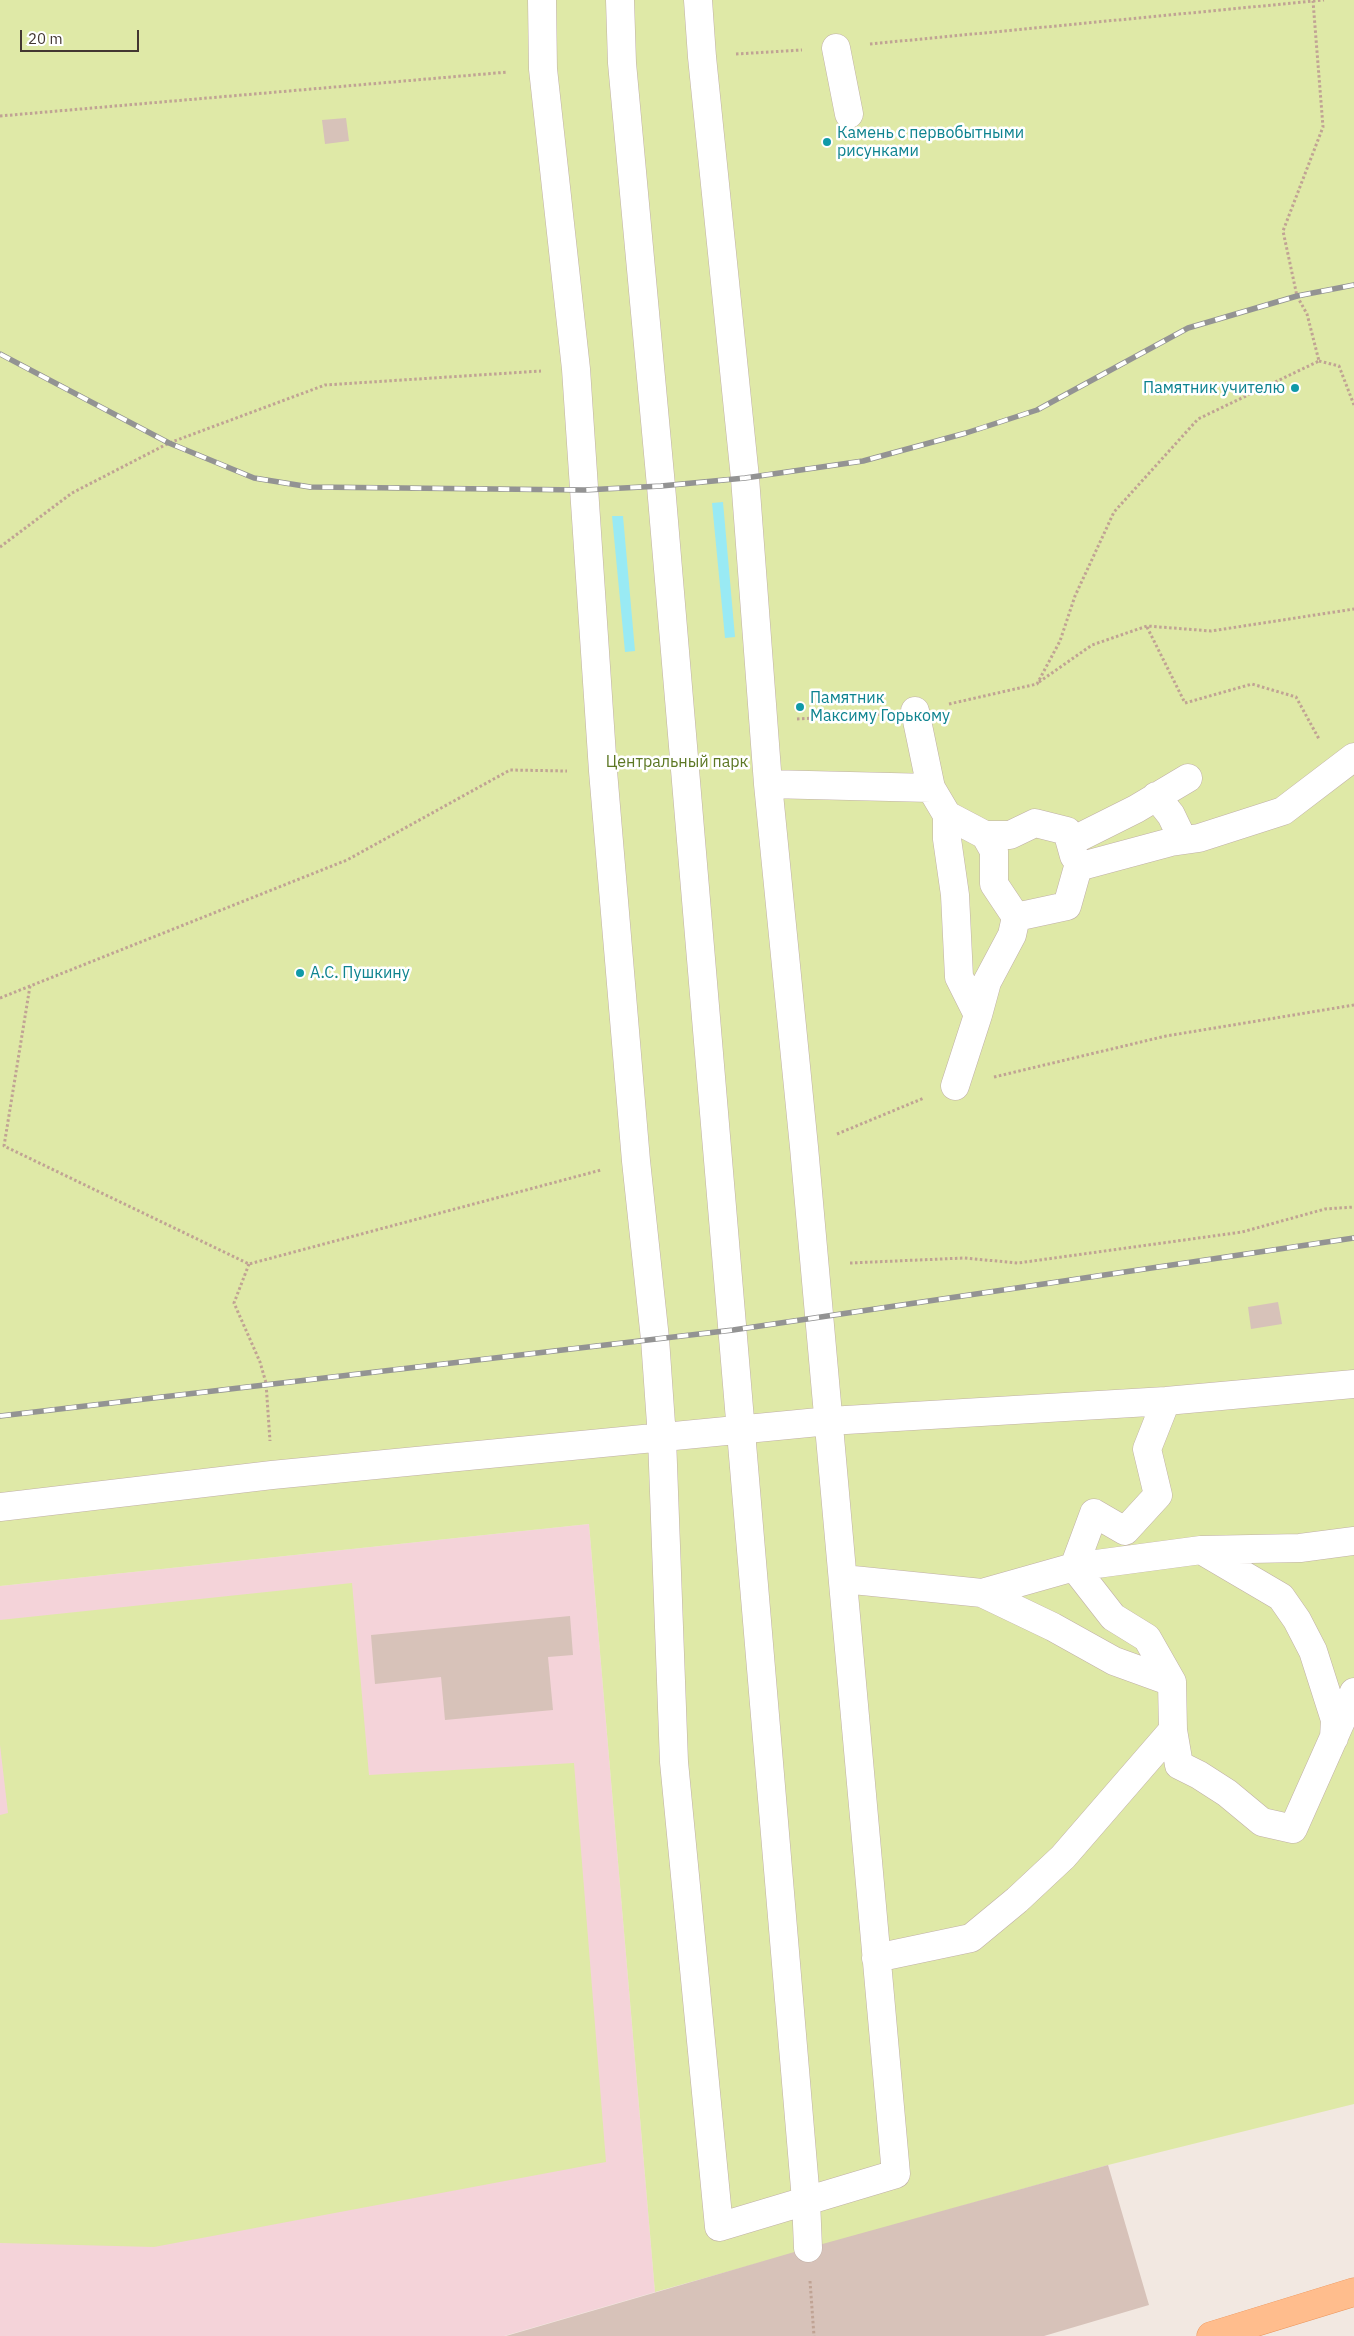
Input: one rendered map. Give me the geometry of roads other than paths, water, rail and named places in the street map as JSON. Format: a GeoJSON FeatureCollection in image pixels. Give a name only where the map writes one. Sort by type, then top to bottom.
{"type":"FeatureCollection","features":[{"type":"Feature","properties":{"kind":"main road"},"geometry":{"type":"LineString","coordinates":[[1211,2336],[1354,2292]]}},
{"type":"Feature","properties":{"kind":"street"},"geometry":{"type":"LineString","coordinates":[[542,0],[543,69],[576,369],[603,771],[636,1161],[655,1339],[662,1438],[674,1762],[719,2228],[896,2174],[804,1147],[768,784],[745,478],[702,57],[698,0]]}},
{"type":"Feature","properties":{"kind":"street"},"geometry":{"type":"LineString","coordinates":[[620,0],[622,63],[663,506],[806,2200],[808,2248]]}},
{"type":"Feature","properties":{"kind":"street"},"geometry":{"type":"LineString","coordinates":[[836,48],[849,114]]}},
{"type":"Feature","properties":{"kind":"street"},"geometry":{"type":"LineString","coordinates":[[915,712],[931,788],[946,815],[946,839],[955,895],[960,977],[978,1015]]}},
{"type":"Feature","properties":{"kind":"street"},"geometry":{"type":"LineString","coordinates":[[1074,854],[1200,838],[1283,812],[1354,757]]}},
{"type":"Feature","properties":{"kind":"street"},"geometry":{"type":"LineString","coordinates":[[1074,854],[1136,809],[1188,778]]}},
{"type":"Feature","properties":{"kind":"street"},"geometry":{"type":"LineString","coordinates":[[768,784],[931,788]]}},
{"type":"Feature","properties":{"kind":"street"},"geometry":{"type":"LineString","coordinates":[[1156,796],[1170,815],[1184,840]]}},
{"type":"Feature","properties":{"kind":"street"},"geometry":{"type":"LineString","coordinates":[[946,815],[986,835],[1010,835],[1035,823],[1067,831],[1074,854],[1067,906],[1016,917]]}},
{"type":"Feature","properties":{"kind":"street"},"geometry":{"type":"LineString","coordinates":[[955,1086],[987,982],[1012,935],[1016,917],[994,884],[994,851],[986,835]]}},
{"type":"Feature","properties":{"kind":"street"},"geometry":{"type":"LineString","coordinates":[[0,1507],[272,1475],[829,1421],[1166,1401],[1354,1384]]}},
{"type":"Feature","properties":{"kind":"street"},"geometry":{"type":"LineString","coordinates":[[1074,1568],[1094,1513],[1125,1531],[1158,1495],[1147,1449],[1166,1401]]}},
{"type":"Feature","properties":{"kind":"street"},"geometry":{"type":"LineString","coordinates":[[982,1593],[1074,1568],[1201,1550],[1300,1548],[1354,1541]]}},
{"type":"Feature","properties":{"kind":"street"},"geometry":{"type":"LineString","coordinates":[[1201,1550],[1281,1597],[1297,1620],[1313,1651],[1335,1720],[1334,1738]]}},
{"type":"Feature","properties":{"kind":"street"},"geometry":{"type":"LineString","coordinates":[[1074,1568],[1113,1617],[1147,1638],[1172,1682],[1173,1730],[1179,1765],[1200,1775],[1227,1793],[1262,1822],[1293,1829],[1354,1692]]}},
{"type":"Feature","properties":{"kind":"street"},"geometry":{"type":"LineString","coordinates":[[843,1579],[982,1593],[1053,1627],[1114,1661],[1172,1682]]}},
{"type":"Feature","properties":{"kind":"street"},"geometry":{"type":"LineString","coordinates":[[876,1958],[971,1938],[1017,1900],[1063,1857],[1173,1730]]}},
{"type":"Feature","properties":{"kind":"water"},"geometry":{"type":"Polygon","coordinates":[[[723,502],[735,637],[725,638],[712,503],[723,502]]]}},
{"type":"Feature","properties":{"kind":"water"},"geometry":{"type":"Polygon","coordinates":[[[612,516],[623,516],[635,651],[625,652],[612,516]]]}},
{"type":"Feature","properties":{"kind":"railway"},"geometry":{"type":"LineString","coordinates":[[0,354],[169,443],[254,478],[310,487],[585,490],[661,486],[745,478],[863,461],[966,433],[1037,410],[1188,328],[1297,296],[1354,285]]}},
{"type":"Feature","properties":{"kind":"railway"},"geometry":{"type":"LineString","coordinates":[[0,1416],[733,1330],[1354,1238]]}},
{"type":"Feature","properties":{"kind":"place","name":"Камень с первобытными рисунками"},"geometry":{"type":"Point","coordinates":[827,142]}},
{"type":"Feature","properties":{"kind":"place","name":"Памятник учителю"},"geometry":{"type":"Point","coordinates":[1295,388]}},
{"type":"Feature","properties":{"kind":"place","name":"Памятник Максиму Горькому"},"geometry":{"type":"Point","coordinates":[800,707]}},
{"type":"Feature","properties":{"kind":"place","name":"А.С. Пушкину"},"geometry":{"type":"Point","coordinates":[300,973]}},
{"type":"Feature","properties":{"kind":"park label","name":"Центральный парк"},"geometry":{"type":"Point","coordinates":[677,762]}}]}
